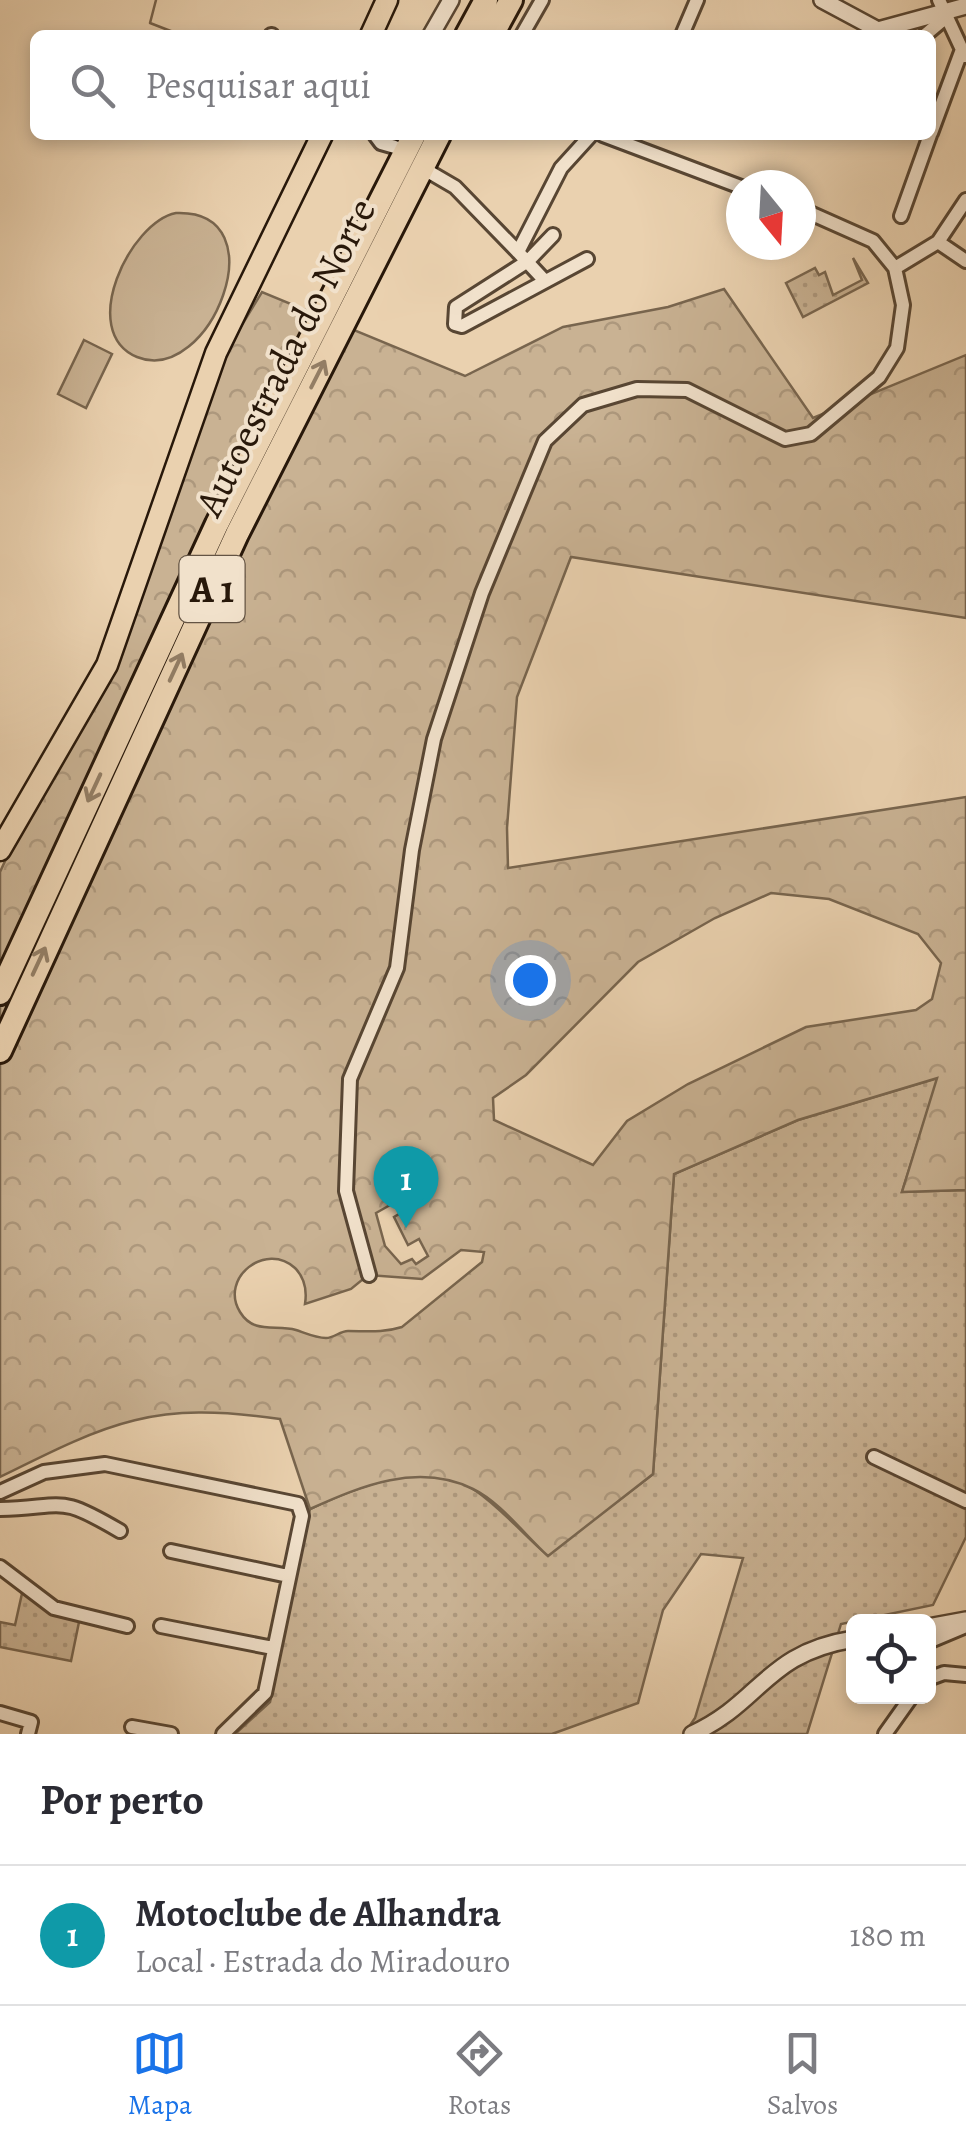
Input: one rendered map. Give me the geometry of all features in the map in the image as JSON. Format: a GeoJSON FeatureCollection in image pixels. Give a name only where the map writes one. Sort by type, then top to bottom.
{"type":"FeatureCollection","features":[{"type":"Feature","properties":{"kind":"highway"},"geometry":{"type":"LineString","coordinates":[[470,30],[486,0]]}},
{"type":"Feature","properties":{"kind":"highway"},"geometry":{"type":"LineString","coordinates":[[495,30],[511,0]]}},
{"type":"Feature","properties":{"kind":"highway","name":"Autoestrada do Norte"},"geometry":{"type":"LineString","coordinates":[[0,1051],[237,534],[437,140]]}},
{"type":"Feature","properties":{"kind":"highway","name":"Autoestrada do Norte"},"geometry":{"type":"LineString","coordinates":[[0,993],[217,524],[404,141]]}},
{"type":"Feature","properties":{"kind":"main road"},"geometry":{"type":"LineString","coordinates":[[0,850],[107,665],[206,380],[320,140]]}},
{"type":"Feature","properties":{"kind":"street"},"geometry":{"type":"LineString","coordinates":[[435,30],[451,0]]}},
{"type":"Feature","properties":{"kind":"street"},"geometry":{"type":"LineString","coordinates":[[525,30],[542,0]]}},
{"type":"Feature","properties":{"kind":"street"},"geometry":{"type":"LineString","coordinates":[[684,30],[697,0]]}},
{"type":"Feature","properties":{"kind":"street"},"geometry":{"type":"LineString","coordinates":[[822,0],[878,30],[966,6]]}},
{"type":"Feature","properties":{"kind":"street"},"geometry":{"type":"LineString","coordinates":[[936,122],[964,55],[942,11]]}},
{"type":"Feature","properties":{"kind":"street"},"geometry":{"type":"LineString","coordinates":[[378,140],[404,141]]}},
{"type":"Feature","properties":{"kind":"street"},"geometry":{"type":"LineString","coordinates":[[523,257],[561,168],[586,140]]}},
{"type":"Feature","properties":{"kind":"street"},"geometry":{"type":"LineString","coordinates":[[616,140],[726,181]]}},
{"type":"Feature","properties":{"kind":"street"},"geometry":{"type":"LineString","coordinates":[[901,216],[929,140]]}},
{"type":"Feature","properties":{"kind":"street"},"geometry":{"type":"LineString","coordinates":[[431,173],[455,187],[544,281]]}},
{"type":"Feature","properties":{"kind":"street"},"geometry":{"type":"LineString","coordinates":[[895,268],[938,242],[966,200]]}},
{"type":"Feature","properties":{"kind":"street"},"geometry":{"type":"LineString","coordinates":[[369,1275],[346,1191],[350,1079],[397,968],[412,850],[434,738],[482,593],[545,441],[583,404],[638,389],[687,390],[784,439],[812,434],[879,377],[896,348],[903,305],[895,268],[873,241],[816,216]]}},
{"type":"Feature","properties":{"kind":"street"},"geometry":{"type":"LineString","coordinates":[[553,235],[456,307],[452,316],[458,326],[490,314],[586,259]]}},
{"type":"Feature","properties":{"kind":"street"},"geometry":{"type":"LineString","coordinates":[[938,242],[966,261]]}},
{"type":"Feature","properties":{"kind":"street"},"geometry":{"type":"LineString","coordinates":[[874,1458],[966,1501]]}},
{"type":"Feature","properties":{"kind":"street"},"geometry":{"type":"LineString","coordinates":[[0,1492],[44,1472],[105,1464],[295,1502],[302,1516],[262,1699],[223,1734]]}},
{"type":"Feature","properties":{"kind":"street"},"geometry":{"type":"LineString","coordinates":[[0,1509],[42,1502],[70,1504],[120,1531]]}},
{"type":"Feature","properties":{"kind":"street"},"geometry":{"type":"LineString","coordinates":[[171,1551],[288,1576]]}},
{"type":"Feature","properties":{"kind":"street"},"geometry":{"type":"LineString","coordinates":[[0,1567],[54,1608],[127,1626]]}},
{"type":"Feature","properties":{"kind":"street"},"geometry":{"type":"LineString","coordinates":[[936,1625],[966,1623]]}},
{"type":"Feature","properties":{"kind":"street"},"geometry":{"type":"LineString","coordinates":[[936,1638],[966,1623]]}},
{"type":"Feature","properties":{"kind":"street"},"geometry":{"type":"LineString","coordinates":[[161,1626],[274,1648]]}},
{"type":"Feature","properties":{"kind":"street"},"geometry":{"type":"LineString","coordinates":[[692,1734],[736,1706],[792,1656],[846,1640]]}},
{"type":"Feature","properties":{"kind":"street"},"geometry":{"type":"LineString","coordinates":[[836,1642],[846,1646]]}},
{"type":"Feature","properties":{"kind":"street"},"geometry":{"type":"LineString","coordinates":[[936,1676],[966,1675]]}},
{"type":"Feature","properties":{"kind":"street"},"geometry":{"type":"LineString","coordinates":[[885,1734],[906,1704]]}},
{"type":"Feature","properties":{"kind":"street"},"geometry":{"type":"LineString","coordinates":[[0,1713],[30,1728]]}},
{"type":"Feature","properties":{"kind":"street"},"geometry":{"type":"LineString","coordinates":[[132,1726],[171,1734]]}},
{"type":"Feature","properties":{"kind":"green space"},"geometry":{"type":"Polygon","coordinates":[[[176,213],[207,219],[224,238],[229,265],[223,295],[209,324],[189,347],[164,359],[137,357],[120,344],[111,325],[117,279],[142,236],[176,213]]]}},
{"type":"Feature","properties":{"kind":"green space"},"geometry":{"type":"Polygon","coordinates":[[[853,258],[868,283],[803,317],[786,283],[815,268],[819,275],[825,272],[833,295],[862,280],[853,258]]]}},
{"type":"Feature","properties":{"kind":"green space"},"geometry":{"type":"Polygon","coordinates":[[[724,289],[813,418],[966,355],[966,618],[571,557],[517,697],[507,828],[508,868],[966,797],[966,1190],[902,1192],[937,1078],[798,1120],[674,1174],[653,1474],[548,1556],[493,1502],[452,1481],[411,1477],[390,1480],[310,1509],[280,1419],[199,1413],[135,1420],[73,1442],[0,1477],[0,872],[112,630],[212,374],[262,292],[465,376],[563,327],[668,307],[724,289]],[[771,893],[715,918],[638,962],[526,1075],[493,1098],[494,1120],[593,1165],[627,1121],[688,1084],[806,1027],[916,1010],[932,999],[941,963],[918,934],[829,899],[771,893]],[[399,1200],[376,1213],[385,1246],[401,1264],[412,1259],[416,1264],[428,1256],[419,1239],[408,1245],[394,1217],[404,1211],[399,1200]],[[461,1250],[422,1279],[368,1275],[351,1289],[305,1304],[304,1285],[295,1268],[271,1259],[249,1267],[236,1287],[235,1299],[246,1319],[259,1326],[288,1328],[326,1338],[345,1331],[395,1329],[482,1262],[484,1252],[461,1250]]]}},
{"type":"Feature","properties":{"kind":"green space"},"geometry":{"type":"Polygon","coordinates":[[[84,340],[112,354],[86,408],[58,394],[84,340]]]}},
{"type":"Feature","properties":{"kind":"green space"},"geometry":{"type":"Polygon","coordinates":[[[938,1078],[902,1192],[966,1190],[966,1537],[933,1605],[889,1614],[846,1614],[807,1734],[684,1734],[695,1718],[743,1558],[701,1554],[663,1610],[638,1703],[552,1734],[235,1734],[270,1702],[310,1509],[392,1479],[436,1476],[476,1491],[547,1555],[653,1474],[674,1174],[798,1120],[938,1078]]]}},
{"type":"Feature","properties":{"kind":"green space"},"geometry":{"type":"Polygon","coordinates":[[[23,1589],[79,1622],[71,1661],[0,1647],[0,1622],[15,1625],[23,1589]]]}},
{"type":"Feature","properties":{"kind":"waterway"},"geometry":{"type":"LineString","coordinates":[[156,0],[150,23],[168,30]]}},
{"type":"Feature","properties":{"kind":"place","name":"Motoclube de Alhandra"},"geometry":{"type":"Point","coordinates":[406,1228]}}]}
